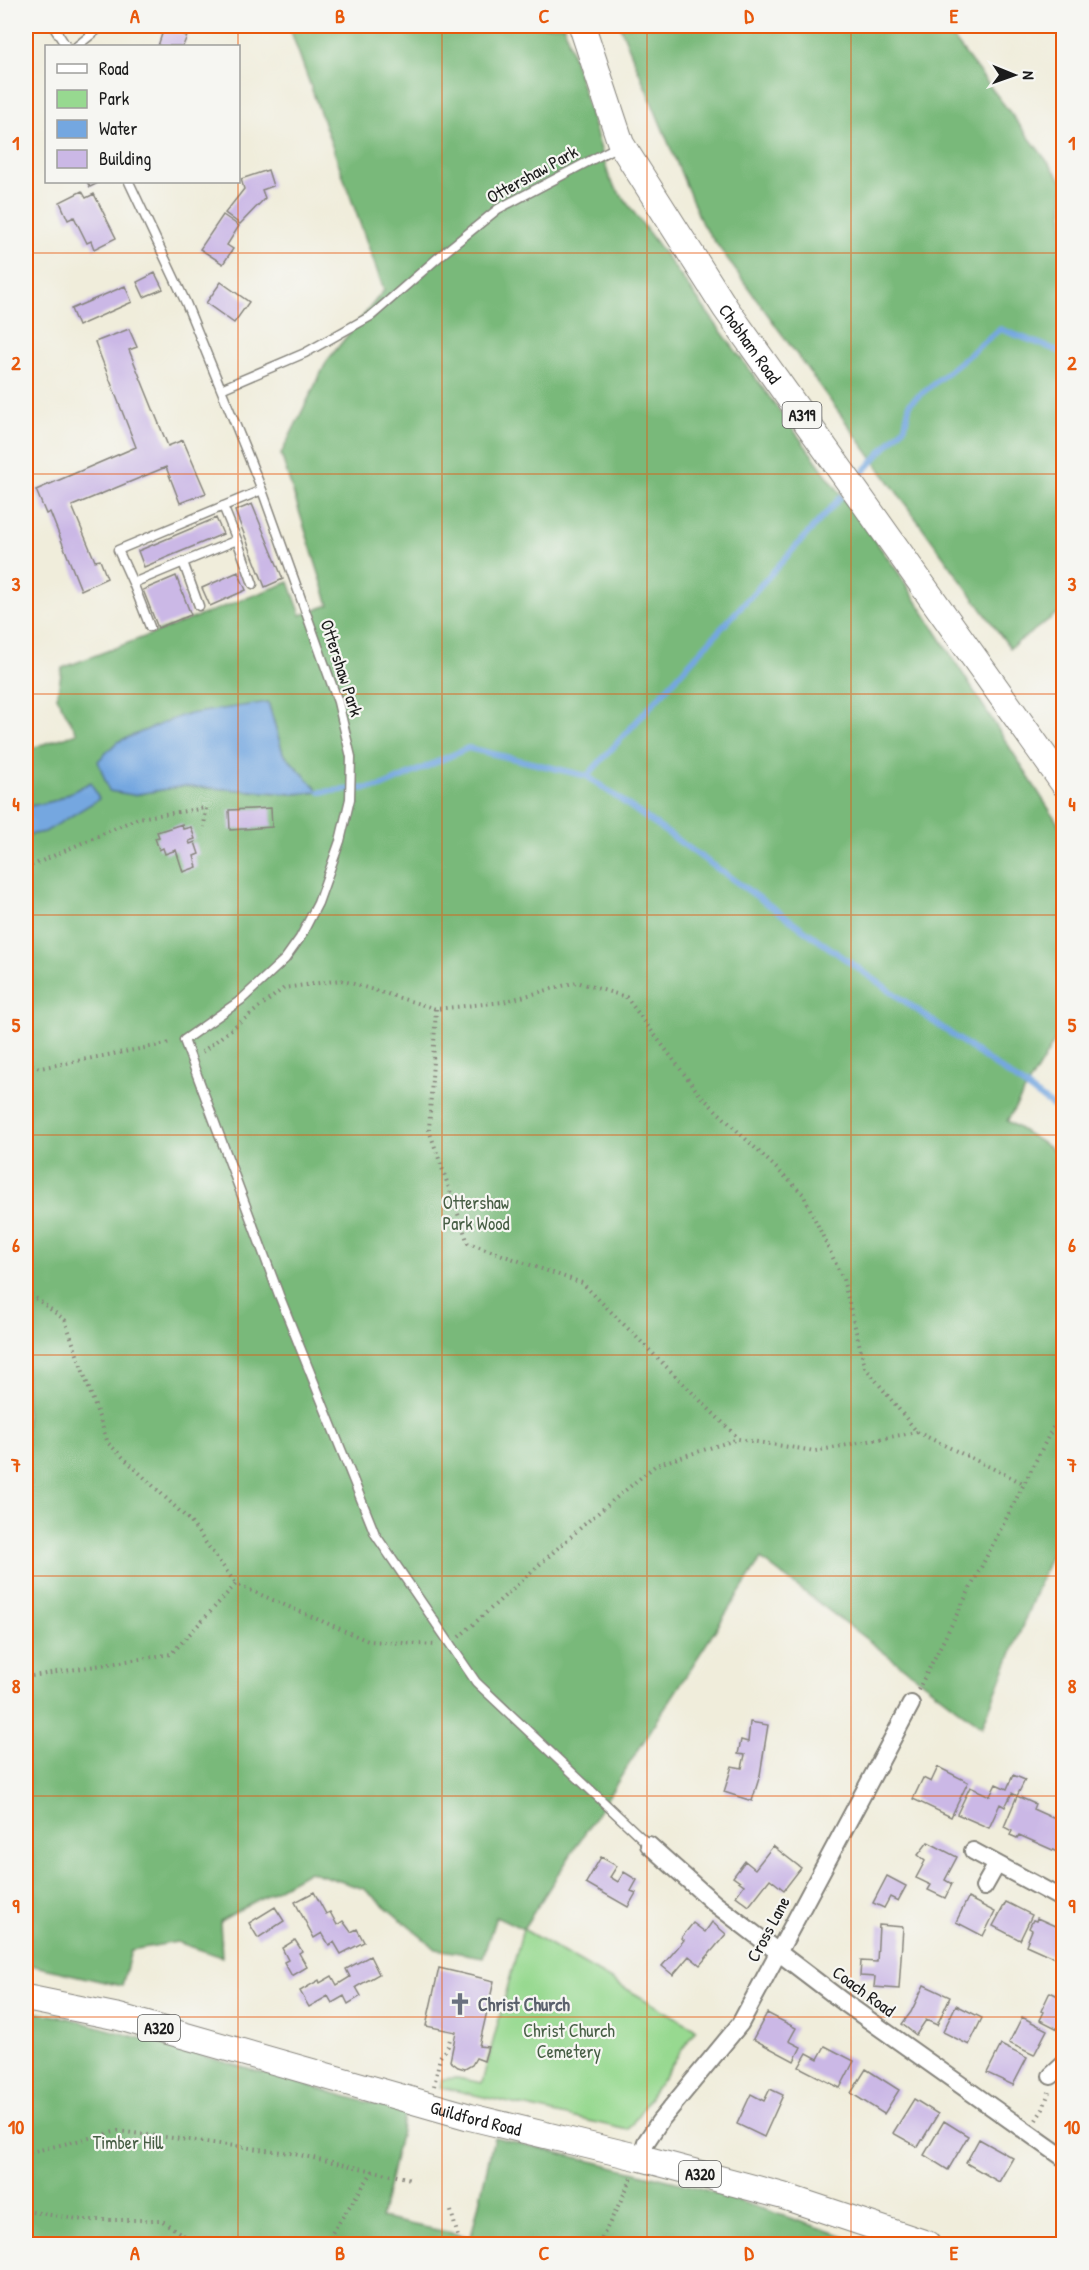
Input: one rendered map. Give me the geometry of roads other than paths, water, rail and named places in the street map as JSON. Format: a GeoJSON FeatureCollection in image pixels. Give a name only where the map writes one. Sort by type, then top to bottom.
{"type":"FeatureCollection","features":[{"type":"Feature","properties":{"kind":"main road","name":"Chobham Road"},"geometry":{"type":"LineString","coordinates":[[582,26],[621,144],[726,309],[1064,784]]}},
{"type":"Feature","properties":{"kind":"main road","name":"Guildford Road"},"geometry":{"type":"LineString","coordinates":[[26,1998],[119,2017],[470,2117],[641,2158],[783,2196],[927,2244]]}},
{"type":"Feature","properties":{"kind":"street","name":"Cross Lane"},"geometry":{"type":"LineString","coordinates":[[641,2158],[646,2142],[660,2121],[741,2024],[910,1704]]}},
{"type":"Feature","properties":{"kind":"street","name":"Coach Road"},"geometry":{"type":"LineString","coordinates":[[649,1845],[714,1903],[845,2003],[1064,2158]]}},
{"type":"Feature","properties":{"kind":"street"},"geometry":{"type":"LineString","coordinates":[[973,1851],[1064,1899]]}},
{"type":"Feature","properties":{"kind":"street"},"geometry":{"type":"LineString","coordinates":[[984,1887],[997,1864]]}},
{"type":"Feature","properties":{"kind":"street"},"geometry":{"type":"LineString","coordinates":[[1051,2076],[1064,2064]]}},
{"type":"Feature","properties":{"kind":"lane"},"geometry":{"type":"LineString","coordinates":[[53,26],[65,45]]}},
{"type":"Feature","properties":{"kind":"lane"},"geometry":{"type":"LineString","coordinates":[[78,45],[102,26]]}},
{"type":"Feature","properties":{"kind":"lane","name":"Ottershaw Park"},"geometry":{"type":"LineString","coordinates":[[220,389],[305,352],[372,316],[498,209],[621,144]]}},
{"type":"Feature","properties":{"kind":"lane","name":"Ottershaw Park"},"geometry":{"type":"LineString","coordinates":[[129,183],[186,303],[262,490],[338,702],[351,757],[350,799],[340,841],[318,903],[300,938],[285,959],[241,1000],[184,1040],[279,1295],[375,1534],[476,1682],[649,1845]]}},
{"type":"Feature","properties":{"kind":"lane"},"geometry":{"type":"LineString","coordinates":[[150,627],[118,550],[262,490]]}},
{"type":"Feature","properties":{"kind":"lane"},"geometry":{"type":"LineString","coordinates":[[223,506],[253,584]]}},
{"type":"Feature","properties":{"kind":"lane"},"geometry":{"type":"LineString","coordinates":[[133,583],[237,540]]}},
{"type":"Feature","properties":{"kind":"lane"},"geometry":{"type":"LineString","coordinates":[[183,562],[200,606]]}},
{"type":"Feature","properties":{"kind":"water"},"geometry":{"type":"Polygon","coordinates":[[[268,702],[283,753],[320,792],[293,794],[184,786],[133,795],[109,791],[98,761],[117,742],[183,715],[268,702]]]}},
{"type":"Feature","properties":{"kind":"water"},"geometry":{"type":"Polygon","coordinates":[[[91,782],[99,799],[45,832],[26,835],[26,807],[54,801],[91,782]]]}},
{"type":"Feature","properties":{"kind":"waterway"},"geometry":{"type":"LineString","coordinates":[[863,472],[905,426],[910,403],[1000,329],[1064,353]]}},
{"type":"Feature","properties":{"kind":"waterway"},"geometry":{"type":"LineString","coordinates":[[587,776],[840,498]]}},
{"type":"Feature","properties":{"kind":"waterway"},"geometry":{"type":"LineString","coordinates":[[320,792],[381,787],[468,748],[587,776],[1064,1114]]}},
{"type":"Feature","properties":{"kind":"place","name":"Christ Church"},"geometry":{"type":"Point","coordinates":[460,2004]}},
{"type":"Feature","properties":{"kind":"park label","name":"Ottershaw Park Wood"},"geometry":{"type":"Point","coordinates":[476,1212]}},
{"type":"Feature","properties":{"kind":"park label","name":"Christ Church Cemetery"},"geometry":{"type":"Point","coordinates":[569,2040]}},
{"type":"Feature","properties":{"kind":"park label","name":"Timber Hill"},"geometry":{"type":"Point","coordinates":[128,2142]}}]}
